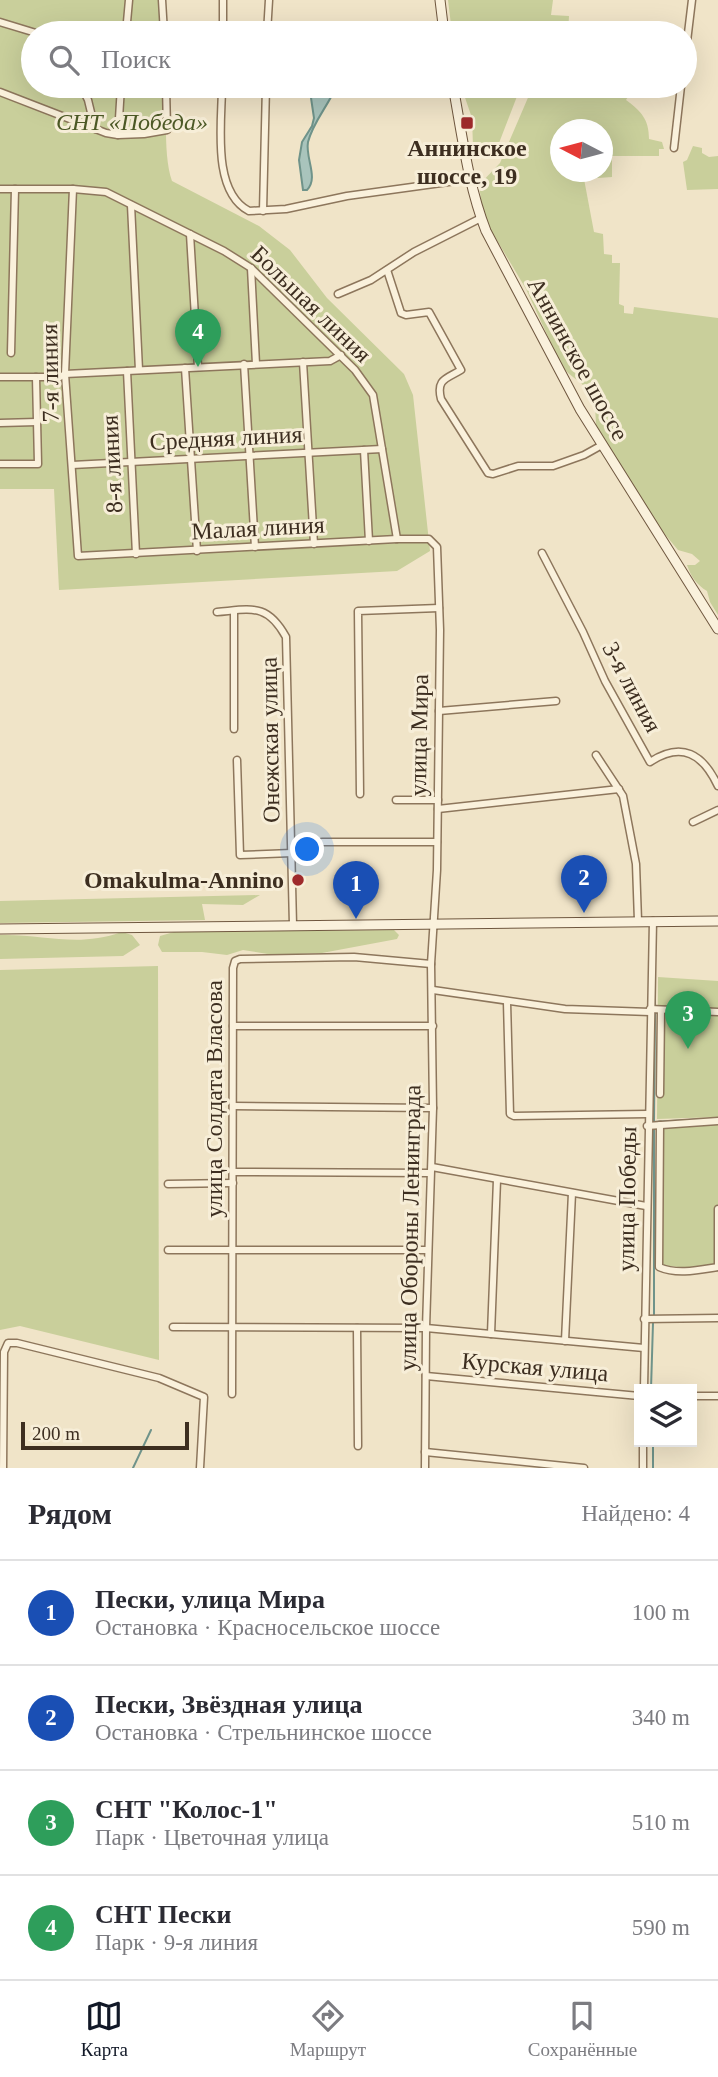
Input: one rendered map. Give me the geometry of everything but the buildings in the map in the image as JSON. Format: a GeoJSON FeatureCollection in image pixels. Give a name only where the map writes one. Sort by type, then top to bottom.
{"type":"FeatureCollection","features":[{"type":"Feature","properties":{"kind":"main road"},"geometry":{"type":"LineString","coordinates":[[440,0],[443,21]]}},
{"type":"Feature","properties":{"kind":"main road","name":"Аннинское шоссе"},"geometry":{"type":"LineString","coordinates":[[455,98],[470,179],[481,218],[580,410],[718,629]]}},
{"type":"Feature","properties":{"kind":"main road"},"geometry":{"type":"LineString","coordinates":[[0,929],[718,920]]}},
{"type":"Feature","properties":{"kind":"street"},"geometry":{"type":"LineString","coordinates":[[126,21],[129,0]]}},
{"type":"Feature","properties":{"kind":"street"},"geometry":{"type":"LineString","coordinates":[[162,0],[163,21]]}},
{"type":"Feature","properties":{"kind":"street"},"geometry":{"type":"LineString","coordinates":[[223,0],[223,21]]}},
{"type":"Feature","properties":{"kind":"street"},"geometry":{"type":"LineString","coordinates":[[268,21],[269,0]]}},
{"type":"Feature","properties":{"kind":"street"},"geometry":{"type":"LineString","coordinates":[[689,21],[692,0]]}},
{"type":"Feature","properties":{"kind":"street"},"geometry":{"type":"LineString","coordinates":[[0,22],[21,29]]}},
{"type":"Feature","properties":{"kind":"street"},"geometry":{"type":"LineString","coordinates":[[0,92],[95,129],[118,135],[167,130],[166,98]]}},
{"type":"Feature","properties":{"kind":"street"},"geometry":{"type":"LineString","coordinates":[[87,98],[95,129]]}},
{"type":"Feature","properties":{"kind":"street"},"geometry":{"type":"LineString","coordinates":[[118,135],[120,98]]}},
{"type":"Feature","properties":{"kind":"street"},"geometry":{"type":"LineString","coordinates":[[222,98],[223,176],[244,208],[263,211],[286,209],[347,196],[470,179]]}},
{"type":"Feature","properties":{"kind":"street"},"geometry":{"type":"LineString","coordinates":[[263,211],[266,98]]}},
{"type":"Feature","properties":{"kind":"street"},"geometry":{"type":"LineString","coordinates":[[674,148],[680,98]]}},
{"type":"Feature","properties":{"kind":"street","name":"Большая линия"},"geometry":{"type":"LineString","coordinates":[[0,189],[106,192],[225,251],[251,268],[341,355],[373,395],[397,539]]}},
{"type":"Feature","properties":{"kind":"street"},"geometry":{"type":"LineString","coordinates":[[11,354],[15,189]]}},
{"type":"Feature","properties":{"kind":"street","name":"7-я линия"},"geometry":{"type":"LineString","coordinates":[[74,189],[65,374],[78,556]]}},
{"type":"Feature","properties":{"kind":"street"},"geometry":{"type":"LineString","coordinates":[[131,205],[139,370]]}},
{"type":"Feature","properties":{"kind":"street"},"geometry":{"type":"LineString","coordinates":[[338,294],[371,280],[414,252],[481,218]]}},
{"type":"Feature","properties":{"kind":"street"},"geometry":{"type":"LineString","coordinates":[[190,234],[198,367]]}},
{"type":"Feature","properties":{"kind":"street"},"geometry":{"type":"LineString","coordinates":[[251,268],[256,364]]}},
{"type":"Feature","properties":{"kind":"street"},"geometry":{"type":"LineString","coordinates":[[387,270],[401,313],[406,315],[429,312],[461,369],[441,382],[438,388],[441,399],[488,472],[493,474],[518,466],[553,466],[584,455],[602,445]]}},
{"type":"Feature","properties":{"kind":"street"},"geometry":{"type":"LineString","coordinates":[[0,377],[60,377],[65,374],[330,361],[341,355]]}},
{"type":"Feature","properties":{"kind":"street"},"geometry":{"type":"LineString","coordinates":[[303,362],[314,544]]}},
{"type":"Feature","properties":{"kind":"street"},"geometry":{"type":"LineString","coordinates":[[244,364],[255,547]]}},
{"type":"Feature","properties":{"kind":"street"},"geometry":{"type":"LineString","coordinates":[[184,368],[197,551]]}},
{"type":"Feature","properties":{"kind":"street","name":"8-я линия"},"geometry":{"type":"LineString","coordinates":[[127,371],[136,554]]}},
{"type":"Feature","properties":{"kind":"street"},"geometry":{"type":"LineString","coordinates":[[0,464],[37,464],[37,377]]}},
{"type":"Feature","properties":{"kind":"street"},"geometry":{"type":"LineString","coordinates":[[0,423],[37,422]]}},
{"type":"Feature","properties":{"kind":"street","name":"Средняя линия"},"geometry":{"type":"LineString","coordinates":[[72,465],[382,449]]}},
{"type":"Feature","properties":{"kind":"street"},"geometry":{"type":"LineString","coordinates":[[364,450],[369,541]]}},
{"type":"Feature","properties":{"kind":"street","name":"Малая линия"},"geometry":{"type":"LineString","coordinates":[[78,556],[397,539],[429,539],[437,547]]}},
{"type":"Feature","properties":{"kind":"street","name":"улица Мира"},"geometry":{"type":"LineString","coordinates":[[431,964],[430,923],[438,809],[437,547]]}},
{"type":"Feature","properties":{"kind":"street","name":"3-я линия"},"geometry":{"type":"LineString","coordinates":[[542,553],[605,681],[650,762],[668,753],[692,755],[702,759],[711,769],[718,786]]}},
{"type":"Feature","properties":{"kind":"street"},"geometry":{"type":"LineString","coordinates":[[360,794],[358,611],[439,608]]}},
{"type":"Feature","properties":{"kind":"street","name":"Онежская улица"},"geometry":{"type":"LineString","coordinates":[[218,612],[258,610],[268,613],[280,625],[286,637],[293,925]]}},
{"type":"Feature","properties":{"kind":"street"},"geometry":{"type":"LineString","coordinates":[[234,611],[234,729]]}},
{"type":"Feature","properties":{"kind":"street"},"geometry":{"type":"LineString","coordinates":[[439,711],[556,701]]}},
{"type":"Feature","properties":{"kind":"street"},"geometry":{"type":"LineString","coordinates":[[596,755],[619,789],[625,806],[636,864],[638,921]]}},
{"type":"Feature","properties":{"kind":"street"},"geometry":{"type":"LineString","coordinates":[[237,760],[240,855],[292,853]]}},
{"type":"Feature","properties":{"kind":"street"},"geometry":{"type":"LineString","coordinates":[[438,809],[619,789]]}},
{"type":"Feature","properties":{"kind":"street"},"geometry":{"type":"LineString","coordinates":[[396,800],[438,800]]}},
{"type":"Feature","properties":{"kind":"street"},"geometry":{"type":"LineString","coordinates":[[693,822],[718,810]]}},
{"type":"Feature","properties":{"kind":"street"},"geometry":{"type":"LineString","coordinates":[[322,842],[437,842]]}},
{"type":"Feature","properties":{"kind":"street","name":"улица Победы"},"geometry":{"type":"LineString","coordinates":[[644,1384],[647,1114],[653,921]]}},
{"type":"Feature","properties":{"kind":"street","name":"улица Солдата Власова"},"geometry":{"type":"LineString","coordinates":[[232,1394],[235,961],[354,957],[431,964]]}},
{"type":"Feature","properties":{"kind":"street","name":"улица Обороны Ленинграда"},"geometry":{"type":"LineString","coordinates":[[425,1468],[426,1328],[433,1108],[431,964]]}},
{"type":"Feature","properties":{"kind":"street"},"geometry":{"type":"LineString","coordinates":[[433,990],[565,1009],[718,1012]]}},
{"type":"Feature","properties":{"kind":"street"},"geometry":{"type":"LineString","coordinates":[[508,1002],[510,1114],[647,1114]]}},
{"type":"Feature","properties":{"kind":"street"},"geometry":{"type":"LineString","coordinates":[[660,1094],[661,1010]]}},
{"type":"Feature","properties":{"kind":"street"},"geometry":{"type":"LineString","coordinates":[[233,1026],[433,1026]]}},
{"type":"Feature","properties":{"kind":"street"},"geometry":{"type":"LineString","coordinates":[[233,1106],[433,1108]]}},
{"type":"Feature","properties":{"kind":"street"},"geometry":{"type":"LineString","coordinates":[[647,1126],[718,1121]]}},
{"type":"Feature","properties":{"kind":"street"},"geometry":{"type":"LineString","coordinates":[[660,1125],[659,1267],[688,1271],[718,1267],[718,1209]]}},
{"type":"Feature","properties":{"kind":"street"},"geometry":{"type":"LineString","coordinates":[[233,1172],[431,1170],[646,1206]]}},
{"type":"Feature","properties":{"kind":"street"},"geometry":{"type":"LineString","coordinates":[[491,1334],[497,1180]]}},
{"type":"Feature","properties":{"kind":"street"},"geometry":{"type":"LineString","coordinates":[[168,1184],[233,1183]]}},
{"type":"Feature","properties":{"kind":"street"},"geometry":{"type":"LineString","coordinates":[[565,1341],[572,1193]]}},
{"type":"Feature","properties":{"kind":"street"},"geometry":{"type":"LineString","coordinates":[[168,1250],[428,1250]]}},
{"type":"Feature","properties":{"kind":"street"},"geometry":{"type":"LineString","coordinates":[[644,1319],[718,1318]]}},
{"type":"Feature","properties":{"kind":"street"},"geometry":{"type":"LineString","coordinates":[[173,1327],[426,1328],[644,1348]]}},
{"type":"Feature","properties":{"kind":"street"},"geometry":{"type":"LineString","coordinates":[[358,1328],[358,1446]]}},
{"type":"Feature","properties":{"kind":"street"},"geometry":{"type":"LineString","coordinates":[[3,1468],[4,1352],[8,1343],[17,1343],[159,1378],[204,1397],[200,1468]]}},
{"type":"Feature","properties":{"kind":"street","name":"Курская улица"},"geometry":{"type":"LineString","coordinates":[[426,1376],[634,1396]]}},
{"type":"Feature","properties":{"kind":"street"},"geometry":{"type":"LineString","coordinates":[[697,1396],[718,1396]]}},
{"type":"Feature","properties":{"kind":"street"},"geometry":{"type":"LineString","coordinates":[[643,1447],[643,1468]]}},
{"type":"Feature","properties":{"kind":"street"},"geometry":{"type":"LineString","coordinates":[[425,1452],[509,1464],[584,1468]]}},
{"type":"Feature","properties":{"kind":"green space","name":"СНТ «Победа»"},"geometry":{"type":"Polygon","coordinates":[[[0,0],[162,0],[163,21],[21,21],[21,98],[166,98],[166,147],[172,181],[259,226],[290,250],[327,298],[404,374],[413,395],[430,551],[397,571],[59,590],[54,489],[0,489],[0,0]]]}},
{"type":"Feature","properties":{"kind":"green space"},"geometry":{"type":"Polygon","coordinates":[[[448,0],[553,0],[551,15],[569,16],[569,21],[451,21],[448,0]]]}},
{"type":"Feature","properties":{"kind":"green space"},"geometry":{"type":"Polygon","coordinates":[[[465,98],[516,98],[493,152],[476,155],[473,147],[472,118],[465,98]]]}},
{"type":"Feature","properties":{"kind":"green space"},"geometry":{"type":"Polygon","coordinates":[[[528,98],[627,98],[626,100],[643,116],[648,126],[649,139],[662,142],[664,149],[659,149],[659,156],[613,156],[613,119],[550,119],[550,182],[585,182],[594,232],[603,234],[604,254],[612,255],[612,263],[620,263],[619,304],[624,306],[624,313],[633,314],[634,307],[718,318],[718,615],[707,591],[695,580],[687,565],[695,565],[700,561],[692,554],[678,550],[663,532],[596,425],[595,405],[588,389],[561,365],[526,289],[483,213],[479,185],[500,163],[528,98]]]}},
{"type":"Feature","properties":{"kind":"green space"},"geometry":{"type":"Polygon","coordinates":[[[693,146],[702,148],[702,153],[709,157],[718,156],[718,189],[687,190],[683,162],[687,160],[693,146]]]}},
{"type":"Feature","properties":{"kind":"green space"},"geometry":{"type":"Polygon","coordinates":[[[260,895],[243,905],[202,904],[205,920],[0,923],[0,901],[260,895]]]}},
{"type":"Feature","properties":{"kind":"green space"},"geometry":{"type":"Polygon","coordinates":[[[394,930],[399,935],[397,939],[322,953],[274,955],[243,950],[227,955],[162,952],[158,945],[160,936],[174,932],[394,930]]]}},
{"type":"Feature","properties":{"kind":"green space"},"geometry":{"type":"Polygon","coordinates":[[[122,932],[132,935],[140,945],[123,956],[0,959],[0,935],[75,940],[122,932]]]}},
{"type":"Feature","properties":{"kind":"green space"},"geometry":{"type":"Polygon","coordinates":[[[158,966],[159,1360],[20,1326],[0,1330],[0,970],[158,966]]]}},
{"type":"Feature","properties":{"kind":"green space"},"geometry":{"type":"Polygon","coordinates":[[[658,977],[718,981],[718,1117],[657,1119],[658,977]]]}},
{"type":"Feature","properties":{"kind":"green space"},"geometry":{"type":"Polygon","coordinates":[[[718,1124],[718,1265],[687,1268],[661,1265],[664,1127],[718,1124]]]}},
{"type":"Feature","properties":{"kind":"water"},"geometry":{"type":"Polygon","coordinates":[[[311,98],[330,98],[310,135],[308,148],[312,180],[307,190],[303,190],[299,160],[302,142],[314,118],[311,98]]]}},
{"type":"Feature","properties":{"kind":"waterway"},"geometry":{"type":"LineString","coordinates":[[655,983],[655,1006]]}},
{"type":"Feature","properties":{"kind":"waterway"},"geometry":{"type":"LineString","coordinates":[[655,1012],[654,1122],[705,1119]]}},
{"type":"Feature","properties":{"kind":"waterway"},"geometry":{"type":"LineString","coordinates":[[654,1129],[654,1316]]}},
{"type":"Feature","properties":{"kind":"waterway"},"geometry":{"type":"LineString","coordinates":[[651,1384],[653,1323]]}},
{"type":"Feature","properties":{"kind":"waterway"},"geometry":{"type":"LineString","coordinates":[[133,1468],[151,1430]]}},
{"type":"Feature","properties":{"kind":"waterway"},"geometry":{"type":"LineString","coordinates":[[653,1447],[653,1468]]}},
{"type":"Feature","properties":{"kind":"place","name":"Аннинское шоссе, 19"},"geometry":{"type":"Point","coordinates":[467,123]}},
{"type":"Feature","properties":{"kind":"place","name":"СНТ Пески"},"geometry":{"type":"Point","coordinates":[198,367]}},
{"type":"Feature","properties":{"kind":"place","name":"Omakulma-Annino"},"geometry":{"type":"Point","coordinates":[298,880]}},
{"type":"Feature","properties":{"kind":"place","name":"Пески, Звёздная улица"},"geometry":{"type":"Point","coordinates":[584,913]}},
{"type":"Feature","properties":{"kind":"place","name":"Пески, улица Мира"},"geometry":{"type":"Point","coordinates":[356,919]}},
{"type":"Feature","properties":{"kind":"place","name":"СНТ \"Колос-1\""},"geometry":{"type":"Point","coordinates":[688,1049]}}]}
